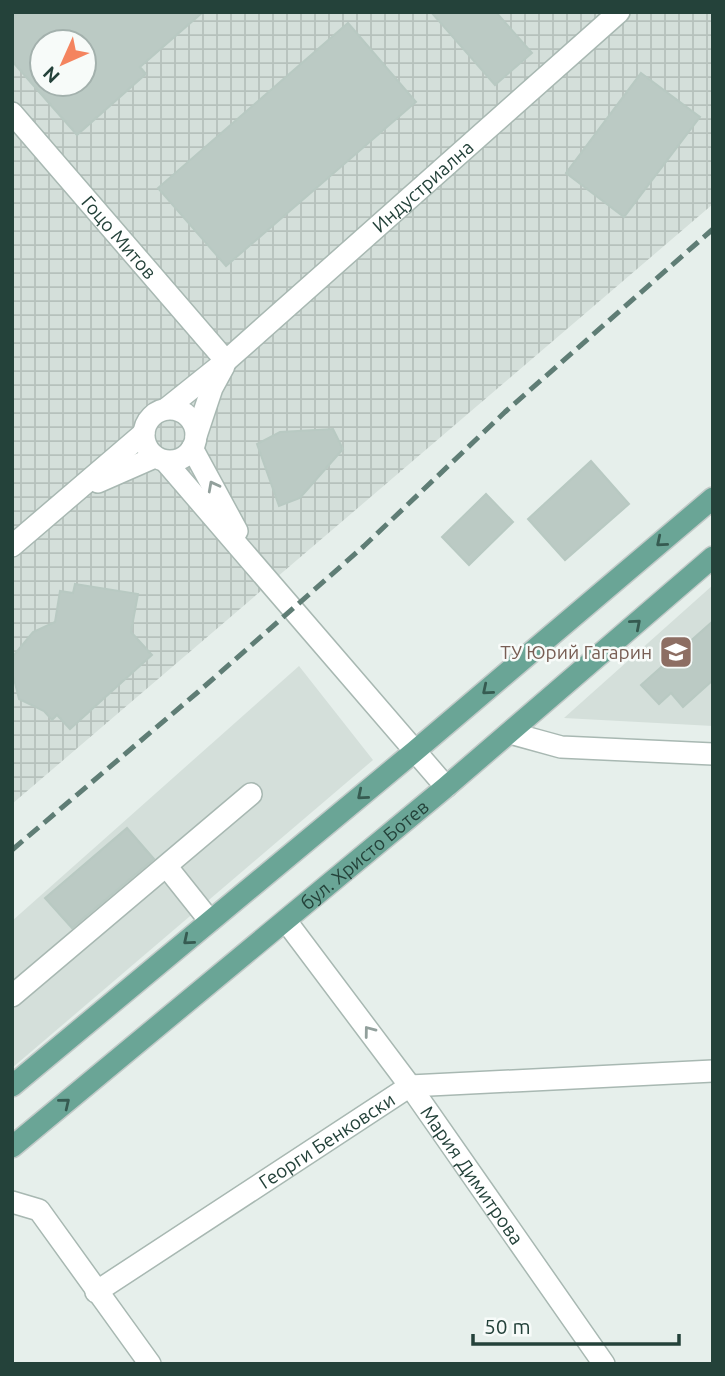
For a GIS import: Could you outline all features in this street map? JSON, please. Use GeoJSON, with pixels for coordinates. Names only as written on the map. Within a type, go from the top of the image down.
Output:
{"type":"FeatureCollection","features":[{"type":"Feature","properties":{"kind":"main road"},"geometry":{"type":"LineString","coordinates":[[12,1086],[415,751],[713,498]]}},
{"type":"Feature","properties":{"kind":"main road","name":"бул. Христо Ботев"},"geometry":{"type":"LineString","coordinates":[[12,1147],[286,922],[713,557]]}},
{"type":"Feature","properties":{"kind":"street","name":"Индустриална"},"geometry":{"type":"LineString","coordinates":[[166,409],[226,361],[619,12]]}},
{"type":"Feature","properties":{"kind":"street","name":"Гоцо Митов"},"geometry":{"type":"LineString","coordinates":[[12,113],[226,361]]}},
{"type":"Feature","properties":{"kind":"street","name":"Индустриална"},"geometry":{"type":"LineString","coordinates":[[194,442],[212,388],[226,361]]}},
{"type":"Feature","properties":{"kind":"street"},"geometry":{"type":"LineString","coordinates":[[12,546],[144,433],[151,417],[166,409],[187,416],[195,429],[194,442],[256,567]]}},
{"type":"Feature","properties":{"kind":"street"},"geometry":{"type":"LineString","coordinates":[[144,433],[146,446],[256,567],[446,787]]}},
{"type":"Feature","properties":{"kind":"street"},"geometry":{"type":"LineString","coordinates":[[60,504],[107,476],[160,459],[181,459],[194,442]]}},
{"type":"Feature","properties":{"kind":"street"},"geometry":{"type":"LineString","coordinates":[[510,733],[561,747],[713,754]]}},
{"type":"Feature","properties":{"kind":"street"},"geometry":{"type":"LineString","coordinates":[[12,996],[251,794]]}},
{"type":"Feature","properties":{"kind":"street"},"geometry":{"type":"LineString","coordinates":[[167,867],[210,921]]}},
{"type":"Feature","properties":{"kind":"street","name":"Мария Димитрова"},"geometry":{"type":"LineString","coordinates":[[286,922],[410,1086],[604,1364]]}},
{"type":"Feature","properties":{"kind":"street","name":"Георги Бенковски"},"geometry":{"type":"LineString","coordinates":[[96,1292],[410,1086],[713,1071]]}},
{"type":"Feature","properties":{"kind":"street"},"geometry":{"type":"LineString","coordinates":[[14,1201],[39,1210],[149,1364]]}},
{"type":"Feature","properties":{"kind":"shaded area"},"geometry":{"type":"Polygon","coordinates":[[[12,12],[713,12],[713,204],[12,804],[12,12]]]}},
{"type":"Feature","properties":{"kind":"shaded area","name":"ТУ Юрий Гагарин"},"geometry":{"type":"Polygon","coordinates":[[[713,585],[713,726],[564,718],[713,585]]]}},
{"type":"Feature","properties":{"kind":"shaded area"},"geometry":{"type":"Polygon","coordinates":[[[299,666],[373,760],[12,1068],[12,921],[299,666]]]}},
{"type":"Feature","properties":{"kind":"building"},"geometry":{"type":"Polygon","coordinates":[[[12,12],[203,12],[140,67],[146,74],[77,135],[44,98],[98,98],[98,28],[28,28],[28,79],[12,61],[12,12]]]}},
{"type":"Feature","properties":{"kind":"building"},"geometry":{"type":"Polygon","coordinates":[[[431,12],[496,12],[532,53],[495,85],[431,12]]]}},
{"type":"Feature","properties":{"kind":"building"},"geometry":{"type":"Polygon","coordinates":[[[348,23],[416,102],[226,266],[158,188],[348,23]]]}},
{"type":"Feature","properties":{"kind":"building"},"geometry":{"type":"Polygon","coordinates":[[[641,73],[700,117],[624,217],[566,173],[641,73]]]}},
{"type":"Feature","properties":{"kind":"building"},"geometry":{"type":"Polygon","coordinates":[[[333,429],[343,449],[300,498],[279,506],[257,444],[280,432],[333,429]]]}},
{"type":"Feature","properties":{"kind":"building"},"geometry":{"type":"Polygon","coordinates":[[[591,461],[629,504],[565,560],[528,519],[591,461]]]}},
{"type":"Feature","properties":{"kind":"building"},"geometry":{"type":"Polygon","coordinates":[[[486,494],[513,522],[469,565],[442,537],[486,494]]]}},
{"type":"Feature","properties":{"kind":"building"},"geometry":{"type":"Polygon","coordinates":[[[75,584],[138,594],[131,632],[152,655],[70,729],[57,715],[52,720],[44,711],[19,699],[13,675],[14,655],[33,632],[55,622],[60,591],[73,593],[75,584]]]}},
{"type":"Feature","properties":{"kind":"building"},"geometry":{"type":"Polygon","coordinates":[[[713,621],[713,680],[683,707],[671,693],[659,704],[641,685],[713,621]]]}},
{"type":"Feature","properties":{"kind":"building"},"geometry":{"type":"Polygon","coordinates":[[[127,828],[154,859],[72,928],[45,898],[127,828]]]}},
{"type":"Feature","properties":{"kind":"railway"},"geometry":{"type":"LineString","coordinates":[[12,850],[364,546],[505,412],[713,229]]}},
{"type":"Feature","properties":{"kind":"place","name":"ТУ Юрий Гагарин"},"geometry":{"type":"Point","coordinates":[676,652]}}]}
